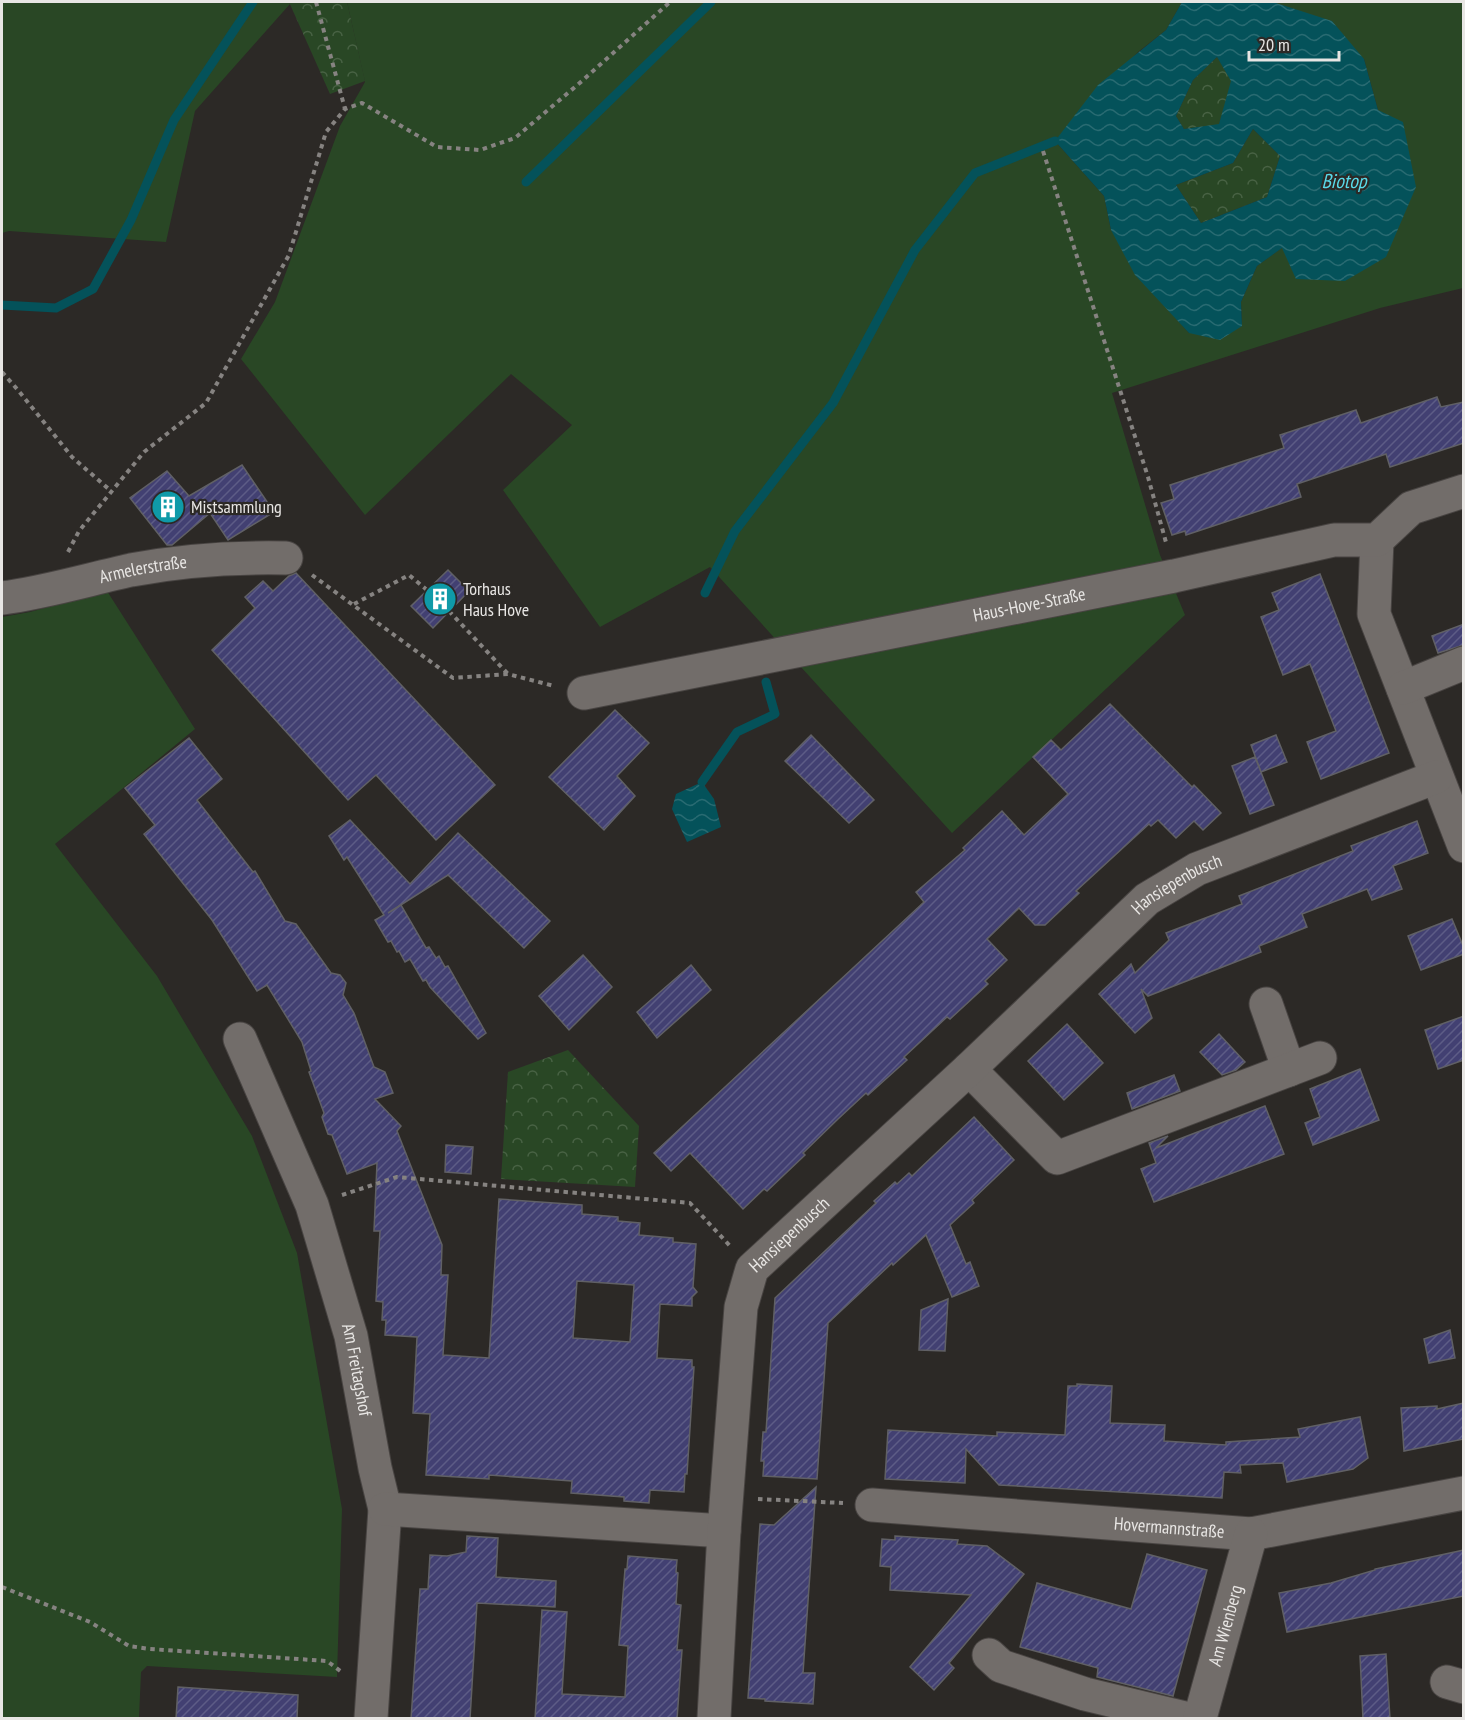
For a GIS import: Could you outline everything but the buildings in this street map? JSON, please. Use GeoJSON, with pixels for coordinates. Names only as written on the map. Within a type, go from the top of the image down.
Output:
{"type":"FeatureCollection","features":[{"type":"Feature","properties":{"kind":"street"},"geometry":{"type":"LineString","coordinates":[[1464,491],[1411,508],[1377,540],[1374,614],[1436,777],[1457,808],[1464,846]]}},
{"type":"Feature","properties":{"kind":"street","name":"Haus-Hove-Straße"},"geometry":{"type":"LineString","coordinates":[[584,693],[1166,578],[1334,540],[1377,540]]}},
{"type":"Feature","properties":{"kind":"street","name":"Armelerstraße"},"geometry":{"type":"LineString","coordinates":[[2,598],[191,560],[231,557],[286,558]]}},
{"type":"Feature","properties":{"kind":"street"},"geometry":{"type":"LineString","coordinates":[[1403,688],[1464,663]]}},
{"type":"Feature","properties":{"kind":"street","name":"Hansiepenbusch"},"geometry":{"type":"LineString","coordinates":[[714,1719],[724,1531],[741,1307],[752,1269],[969,1069],[1148,899],[1197,869],[1436,777]]}},
{"type":"Feature","properties":{"kind":"street"},"geometry":{"type":"LineString","coordinates":[[1266,1004],[1289,1070]]}},
{"type":"Feature","properties":{"kind":"street","name":"Am Freitagshof"},"geometry":{"type":"LineString","coordinates":[[240,1039],[312,1205],[351,1336],[375,1468],[385,1509],[371,1719]]}},
{"type":"Feature","properties":{"kind":"street"},"geometry":{"type":"LineString","coordinates":[[969,1069],[1057,1158],[1320,1058]]}},
{"type":"Feature","properties":{"kind":"street","name":"Hovermannstraße"},"geometry":{"type":"LineString","coordinates":[[872,1505],[1251,1534],[1464,1493]]}},
{"type":"Feature","properties":{"kind":"street"},"geometry":{"type":"LineString","coordinates":[[385,1509],[724,1531]]}},
{"type":"Feature","properties":{"kind":"street","name":"Am Wienberg"},"geometry":{"type":"LineString","coordinates":[[1200,1719],[1251,1534]]}},
{"type":"Feature","properties":{"kind":"street"},"geometry":{"type":"LineString","coordinates":[[989,1655],[1001,1666],[1085,1694],[1185,1719]]}},
{"type":"Feature","properties":{"kind":"path"},"geometry":{"type":"LineString","coordinates":[[316,2],[345,109]]}},
{"type":"Feature","properties":{"kind":"path"},"geometry":{"type":"LineString","coordinates":[[50,588],[79,531],[111,491],[144,452],[206,403],[289,255],[326,132],[345,109],[362,103],[437,147],[480,150],[515,138],[670,2]]}},
{"type":"Feature","properties":{"kind":"path"},"geometry":{"type":"LineString","coordinates":[[1043,151],[1148,477],[1166,578]]}},
{"type":"Feature","properties":{"kind":"path"},"geometry":{"type":"LineString","coordinates":[[2,372],[72,457],[111,491]]}},
{"type":"Feature","properties":{"kind":"path"},"geometry":{"type":"LineString","coordinates":[[286,558],[354,604],[453,678],[508,674],[584,693]]}},
{"type":"Feature","properties":{"kind":"path"},"geometry":{"type":"LineString","coordinates":[[354,604],[409,575],[427,590]]}},
{"type":"Feature","properties":{"kind":"path"},"geometry":{"type":"LineString","coordinates":[[449,611],[508,674]]}},
{"type":"Feature","properties":{"kind":"path"},"geometry":{"type":"LineString","coordinates":[[312,1205],[396,1177],[690,1203],[752,1269]]}},
{"type":"Feature","properties":{"kind":"path"},"geometry":{"type":"LineString","coordinates":[[727,1497],[872,1505]]}},
{"type":"Feature","properties":{"kind":"path"},"geometry":{"type":"LineString","coordinates":[[2,1587],[90,1622],[129,1646],[327,1661],[351,1680],[374,1685]]}},
{"type":"Feature","properties":{"kind":"green space"},"geometry":{"type":"Polygon","coordinates":[[[2,2],[289,2],[290,4],[195,111],[166,242],[9,231],[2,233],[2,2]]]}},
{"type":"Feature","properties":{"kind":"green space"},"geometry":{"type":"Polygon","coordinates":[[[289,2],[347,2],[365,81],[330,94],[289,2]]]}},
{"type":"Feature","properties":{"kind":"green space"},"geometry":{"type":"Polygon","coordinates":[[[347,2],[1182,2],[1166,30],[1138,52],[1055,141],[1104,196],[1111,230],[1166,307],[1189,333],[1242,325],[1241,302],[1257,266],[1283,247],[1378,110],[1364,59],[1273,2],[1463,2],[1463,288],[1380,308],[1112,393],[1160,555],[1185,615],[952,833],[710,567],[600,627],[503,490],[572,425],[511,374],[365,515],[241,359],[275,302],[340,126],[365,82],[347,2]]]}},
{"type":"Feature","properties":{"kind":"green space"},"geometry":{"type":"Polygon","coordinates":[[[1217,57],[1232,81],[1219,125],[1184,129],[1176,116],[1193,80],[1217,57]]]}},
{"type":"Feature","properties":{"kind":"green space"},"geometry":{"type":"Polygon","coordinates":[[[1253,129],[1280,156],[1267,197],[1201,223],[1176,185],[1233,163],[1253,129]]]}},
{"type":"Feature","properties":{"kind":"green space"},"geometry":{"type":"Polygon","coordinates":[[[107,591],[195,729],[55,844],[157,976],[252,1136],[297,1253],[342,1509],[337,1677],[147,1666],[141,1672],[139,1718],[2,1718],[2,617],[30,612],[107,591]]]}},
{"type":"Feature","properties":{"kind":"green space"},"geometry":{"type":"Polygon","coordinates":[[[568,1050],[639,1126],[635,1187],[501,1179],[508,1072],[568,1050]]]}},
{"type":"Feature","properties":{"kind":"water","name":"Biotop"},"geometry":{"type":"Polygon","coordinates":[[[1182,2],[1273,2],[1332,21],[1364,59],[1378,110],[1403,122],[1416,187],[1386,257],[1345,281],[1296,279],[1282,248],[1257,266],[1241,302],[1242,326],[1220,340],[1189,333],[1135,275],[1111,230],[1104,196],[1055,141],[1098,85],[1166,30],[1182,2]],[[1217,57],[1193,80],[1176,116],[1184,129],[1219,124],[1231,81],[1217,57]],[[1253,129],[1233,163],[1176,185],[1201,223],[1267,197],[1280,156],[1253,129]]]}},
{"type":"Feature","properties":{"kind":"water"},"geometry":{"type":"Polygon","coordinates":[[[702,782],[714,799],[721,827],[687,842],[672,809],[676,794],[702,782]]]}},
{"type":"Feature","properties":{"kind":"waterway"},"geometry":{"type":"LineString","coordinates":[[2,305],[56,308],[93,289],[131,220],[174,120],[253,2]]}},
{"type":"Feature","properties":{"kind":"waterway"},"geometry":{"type":"LineString","coordinates":[[526,182],[711,2]]}},
{"type":"Feature","properties":{"kind":"waterway"},"geometry":{"type":"LineString","coordinates":[[705,593],[735,531],[833,403],[915,250],[975,173],[1055,141]]}},
{"type":"Feature","properties":{"kind":"waterway"},"geometry":{"type":"LineString","coordinates":[[702,782],[737,732],[775,714],[766,682]]}},
{"type":"Feature","properties":{"kind":"place","name":"Mistsammlung"},"geometry":{"type":"Point","coordinates":[168,507]}},
{"type":"Feature","properties":{"kind":"place","name":"Torhaus Haus Hove"},"geometry":{"type":"Point","coordinates":[440,599]}}]}
